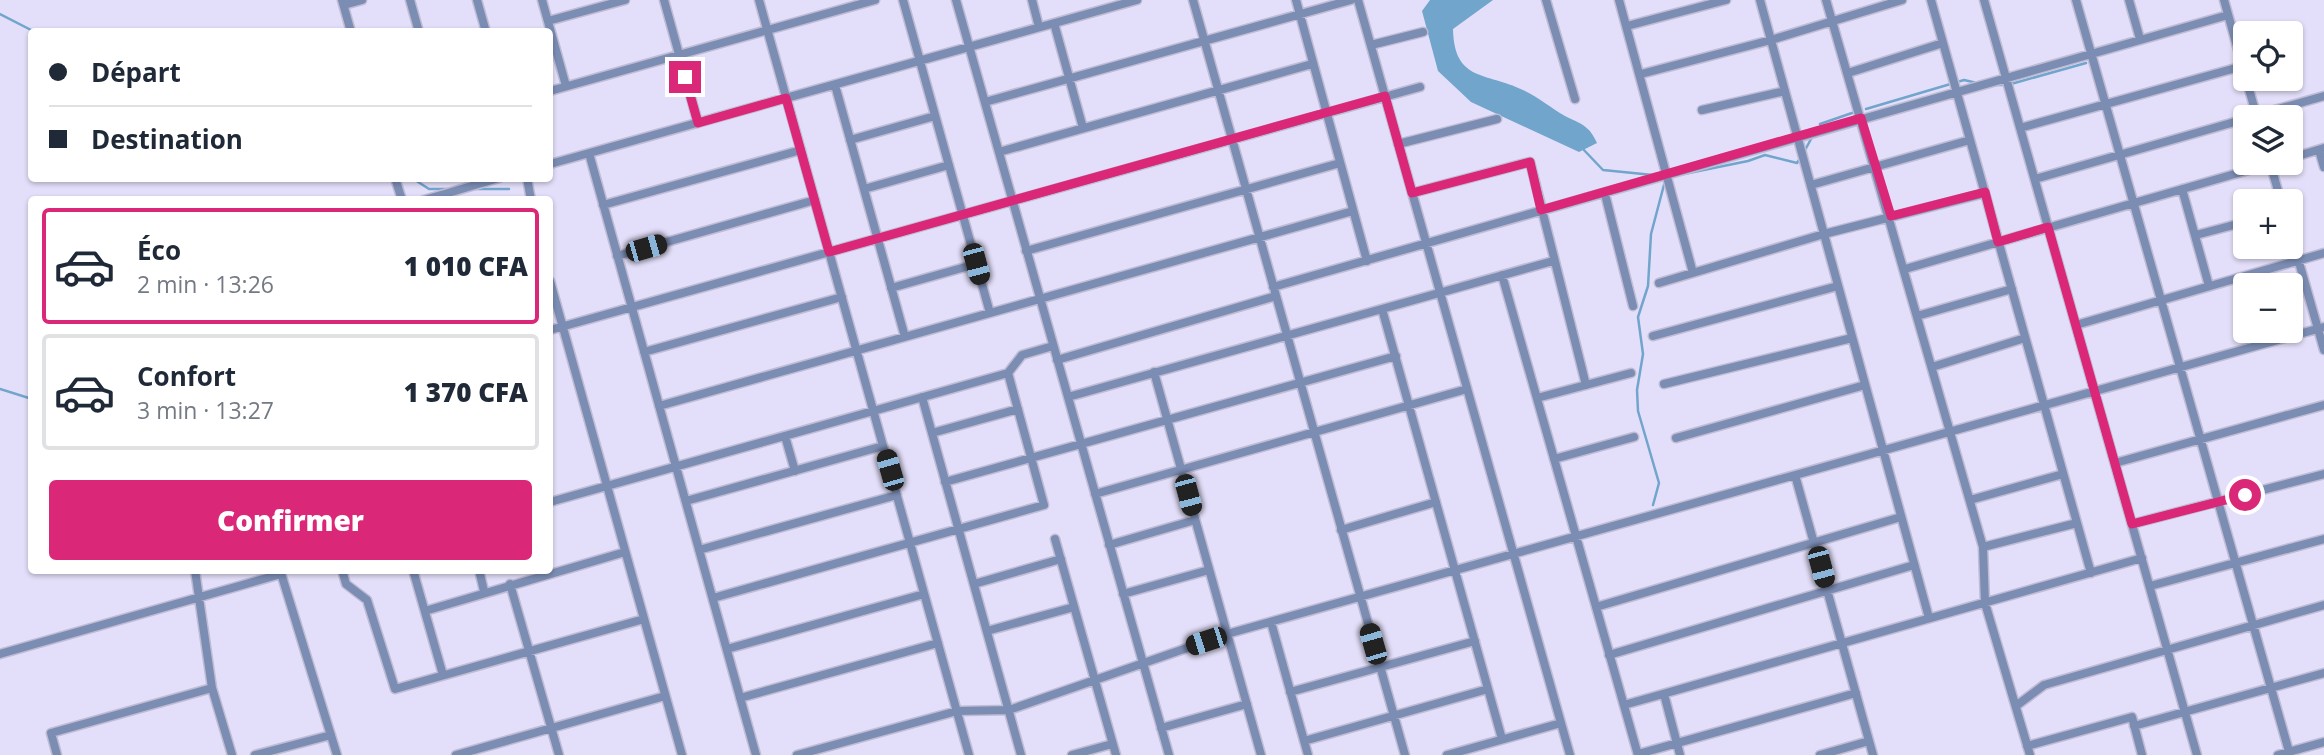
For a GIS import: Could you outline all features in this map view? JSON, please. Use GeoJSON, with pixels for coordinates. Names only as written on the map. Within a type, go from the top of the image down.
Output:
{"type":"FeatureCollection","features":[{"type":"Feature","properties":{"kind":"street"},"geometry":{"type":"LineString","coordinates":[[350,28],[343,3],[362,0]]}},
{"type":"Feature","properties":{"kind":"street"},"geometry":{"type":"LineString","coordinates":[[410,0],[418,28]]}},
{"type":"Feature","properties":{"kind":"street"},"geometry":{"type":"LineString","coordinates":[[477,0],[485,28]]}},
{"type":"Feature","properties":{"kind":"street"},"geometry":{"type":"LineString","coordinates":[[542,0],[550,28]]}},
{"type":"Feature","properties":{"kind":"street"},"geometry":{"type":"LineString","coordinates":[[548,21],[625,0]]}},
{"type":"Feature","properties":{"kind":"street"},"geometry":{"type":"LineString","coordinates":[[664,0],[698,123]]}},
{"type":"Feature","properties":{"kind":"street"},"geometry":{"type":"LineString","coordinates":[[759,0],[969,755]]}},
{"type":"Feature","properties":{"kind":"street"},"geometry":{"type":"LineString","coordinates":[[553,90],[875,0]]}},
{"type":"Feature","properties":{"kind":"street"},"geometry":{"type":"LineString","coordinates":[[903,0],[990,313]]}},
{"type":"Feature","properties":{"kind":"street"},"geometry":{"type":"LineString","coordinates":[[956,0],[1169,755]]}},
{"type":"Feature","properties":{"kind":"street"},"geometry":{"type":"LineString","coordinates":[[1032,0],[1039,27]]}},
{"type":"Feature","properties":{"kind":"street"},"geometry":{"type":"LineString","coordinates":[[1100,0],[1102,10]]}},
{"type":"Feature","properties":{"kind":"street"},"geometry":{"type":"LineString","coordinates":[[553,163],[1137,0]]}},
{"type":"Feature","properties":{"kind":"street"},"geometry":{"type":"LineString","coordinates":[[1193,0],[1405,755]]}},
{"type":"Feature","properties":{"kind":"street"},"geometry":{"type":"LineString","coordinates":[[1296,0],[1367,261]]}},
{"type":"Feature","properties":{"kind":"street"},"geometry":{"type":"LineString","coordinates":[[985,102],[1351,0]]}},
{"type":"Feature","properties":{"kind":"street"},"geometry":{"type":"LineString","coordinates":[[1358,0],[1570,755]]}},
{"type":"Feature","properties":{"kind":"street"},"geometry":{"type":"LineString","coordinates":[[1546,0],[1575,99]]}},
{"type":"Feature","properties":{"kind":"street"},"geometry":{"type":"LineString","coordinates":[[1619,0],[1693,273]]}},
{"type":"Feature","properties":{"kind":"street"},"geometry":{"type":"LineString","coordinates":[[1626,26],[1726,0]]}},
{"type":"Feature","properties":{"kind":"street"},"geometry":{"type":"LineString","coordinates":[[1760,0],[1929,618]]}},
{"type":"Feature","properties":{"kind":"street"},"geometry":{"type":"LineString","coordinates":[[1826,0],[1891,216],[1983,547],[1985,603],[2029,750],[2132,717],[2141,755]]}},
{"type":"Feature","properties":{"kind":"street"},"geometry":{"type":"LineString","coordinates":[[1641,74],[1771,40],[1902,0]]}},
{"type":"Feature","properties":{"kind":"street"},"geometry":{"type":"LineString","coordinates":[[1931,0],[2091,573]]}},
{"type":"Feature","properties":{"kind":"street"},"geometry":{"type":"LineString","coordinates":[[1984,0],[2197,755]]}},
{"type":"Feature","properties":{"kind":"street"},"geometry":{"type":"LineString","coordinates":[[2076,0],[2290,753]]}},
{"type":"Feature","properties":{"kind":"street"},"geometry":{"type":"LineString","coordinates":[[2129,0],[2140,40]]}},
{"type":"Feature","properties":{"kind":"street"},"geometry":{"type":"LineString","coordinates":[[2224,0],[2233,32]]}},
{"type":"Feature","properties":{"kind":"street"},"geometry":{"type":"LineString","coordinates":[[1273,287],[2228,15]]}},
{"type":"Feature","properties":{"kind":"street"},"geometry":{"type":"LineString","coordinates":[[1054,23],[1083,128]]}},
{"type":"Feature","properties":{"kind":"street"},"geometry":{"type":"LineString","coordinates":[[1371,45],[1423,32]]}},
{"type":"Feature","properties":{"kind":"street"},"geometry":{"type":"LineString","coordinates":[[553,39],[566,86]]}},
{"type":"Feature","properties":{"kind":"street"},"geometry":{"type":"LineString","coordinates":[[1848,74],[1943,43]]}},
{"type":"Feature","properties":{"kind":"street"},"geometry":{"type":"LineString","coordinates":[[999,152],[1312,64]]}},
{"type":"Feature","properties":{"kind":"street"},"geometry":{"type":"LineString","coordinates":[[2020,128],[2106,104],[2233,76]]}},
{"type":"Feature","properties":{"kind":"street"},"geometry":{"type":"LineString","coordinates":[[835,85],[905,337]]}},
{"type":"Feature","properties":{"kind":"street"},"geometry":{"type":"LineString","coordinates":[[553,329],[1420,87]]}},
{"type":"Feature","properties":{"kind":"street"},"geometry":{"type":"LineString","coordinates":[[1702,110],[1785,91]]}},
{"type":"Feature","properties":{"kind":"street"},"geometry":{"type":"LineString","coordinates":[[2293,105],[2324,96]]}},
{"type":"Feature","properties":{"kind":"street"},"geometry":{"type":"LineString","coordinates":[[850,140],[935,116]]}},
{"type":"Feature","properties":{"kind":"street"},"geometry":{"type":"LineString","coordinates":[[1398,144],[1497,119]]}},
{"type":"Feature","properties":{"kind":"street"},"geometry":{"type":"LineString","coordinates":[[2035,179],[2233,122]]}},
{"type":"Feature","properties":{"kind":"street"},"geometry":{"type":"LineString","coordinates":[[1811,185],[1970,140]]}},
{"type":"Feature","properties":{"kind":"street"},"geometry":{"type":"LineString","coordinates":[[2303,155],[2322,149],[2324,167]]}},
{"type":"Feature","properties":{"kind":"street"},"geometry":{"type":"LineString","coordinates":[[603,205],[801,150]]}},
{"type":"Feature","properties":{"kind":"street"},"geometry":{"type":"LineString","coordinates":[[589,153],[756,755]]}},
{"type":"Feature","properties":{"kind":"street"},"geometry":{"type":"LineString","coordinates":[[1412,193],[1530,162],[1586,385]]}},
{"type":"Feature","properties":{"kind":"street"},"geometry":{"type":"LineString","coordinates":[[1027,251],[1340,163]]}},
{"type":"Feature","properties":{"kind":"street"},"geometry":{"type":"LineString","coordinates":[[864,189],[949,165]]}},
{"type":"Feature","properties":{"kind":"street"},"geometry":{"type":"LineString","coordinates":[[1905,269],[2233,174]]}},
{"type":"Feature","properties":{"kind":"street"},"geometry":{"type":"LineString","coordinates":[[438,196],[485,182]]}},
{"type":"Feature","properties":{"kind":"street"},"geometry":{"type":"LineString","coordinates":[[2182,189],[2209,286]]}},
{"type":"Feature","properties":{"kind":"street"},"geometry":{"type":"LineString","coordinates":[[1659,284],[1824,234],[1985,192]]}},
{"type":"Feature","properties":{"kind":"street"},"geometry":{"type":"LineString","coordinates":[[1605,194],[1633,306]]}},
{"type":"Feature","properties":{"kind":"street"},"geometry":{"type":"LineString","coordinates":[[617,256],[815,201]]}},
{"type":"Feature","properties":{"kind":"street"},"geometry":{"type":"LineString","coordinates":[[659,406],[1353,211]]}},
{"type":"Feature","properties":{"kind":"street"},"geometry":{"type":"LineString","coordinates":[[2196,236],[2233,225]]}},
{"type":"Feature","properties":{"kind":"street"},"geometry":{"type":"LineString","coordinates":[[2076,325],[2324,253]]}},
{"type":"Feature","properties":{"kind":"street"},"geometry":{"type":"LineString","coordinates":[[1068,397],[1553,261]]}},
{"type":"Feature","properties":{"kind":"street"},"geometry":{"type":"LineString","coordinates":[[2298,261],[2321,327],[2324,350]]}},
{"type":"Feature","properties":{"kind":"street"},"geometry":{"type":"LineString","coordinates":[[891,288],[976,264]]}},
{"type":"Feature","properties":{"kind":"street"},"geometry":{"type":"LineString","coordinates":[[1502,275],[1638,754],[1856,693]]}},
{"type":"Feature","properties":{"kind":"street"},"geometry":{"type":"LineString","coordinates":[[1653,337],[1838,286]]}},
{"type":"Feature","properties":{"kind":"street"},"geometry":{"type":"LineString","coordinates":[[1917,316],[2012,289]]}},
{"type":"Feature","properties":{"kind":"street"},"geometry":{"type":"LineString","coordinates":[[553,292],[682,755]]}},
{"type":"Feature","properties":{"kind":"street"},"geometry":{"type":"LineString","coordinates":[[1058,360],[1276,296]]}},
{"type":"Feature","properties":{"kind":"street"},"geometry":{"type":"LineString","coordinates":[[644,352],[842,297]]}},
{"type":"Feature","properties":{"kind":"street"},"geometry":{"type":"LineString","coordinates":[[1382,309],[1502,739]]}},
{"type":"Feature","properties":{"kind":"street"},"geometry":{"type":"LineString","coordinates":[[797,755],[957,711],[1009,710],[1227,634],[2321,327]]}},
{"type":"Feature","properties":{"kind":"street"},"geometry":{"type":"LineString","coordinates":[[1664,384],[1852,338]]}},
{"type":"Feature","properties":{"kind":"street"},"geometry":{"type":"LineString","coordinates":[[1932,367],[2025,338]]}},
{"type":"Feature","properties":{"kind":"street"},"geometry":{"type":"LineString","coordinates":[[553,501],[1008,373],[1022,355],[1053,346]]}},
{"type":"Feature","properties":{"kind":"street"},"geometry":{"type":"LineString","coordinates":[[945,482],[1395,356]]}},
{"type":"Feature","properties":{"kind":"street"},"geometry":{"type":"LineString","coordinates":[[1154,372],[1259,755]]}},
{"type":"Feature","properties":{"kind":"street"},"geometry":{"type":"LineString","coordinates":[[713,598],[1044,505],[1008,373]]}},
{"type":"Feature","properties":{"kind":"street"},"geometry":{"type":"LineString","coordinates":[[1537,398],[1631,373]]}},
{"type":"Feature","properties":{"kind":"street"},"geometry":{"type":"LineString","coordinates":[[1676,438],[1865,385]]}},
{"type":"Feature","properties":{"kind":"street"},"geometry":{"type":"LineString","coordinates":[[1095,494],[1467,390]]}},
{"type":"Feature","properties":{"kind":"street"},"geometry":{"type":"LineString","coordinates":[[922,397],[1021,755]]}},
{"type":"Feature","properties":{"kind":"street"},"geometry":{"type":"LineString","coordinates":[[2115,463],[2324,405]]}},
{"type":"Feature","properties":{"kind":"street"},"geometry":{"type":"LineString","coordinates":[[932,433],[1018,409]]}},
{"type":"Feature","properties":{"kind":"street"},"geometry":{"type":"LineString","coordinates":[[785,436],[795,471]]}},
{"type":"Feature","properties":{"kind":"street"},"geometry":{"type":"LineString","coordinates":[[1554,459],[1634,437]]}},
{"type":"Feature","properties":{"kind":"street"},"geometry":{"type":"LineString","coordinates":[[686,501],[883,446]]}},
{"type":"Feature","properties":{"kind":"street"},"geometry":{"type":"LineString","coordinates":[[1970,500],[2063,474]]}},
{"type":"Feature","properties":{"kind":"street"},"geometry":{"type":"LineString","coordinates":[[2132,524],[2324,474]]}},
{"type":"Feature","properties":{"kind":"street"},"geometry":{"type":"LineString","coordinates":[[1795,475],[1873,755]]}},
{"type":"Feature","properties":{"kind":"street"},"geometry":{"type":"LineString","coordinates":[[699,550],[897,495]]}},
{"type":"Feature","properties":{"kind":"street"},"geometry":{"type":"LineString","coordinates":[[1341,530],[1436,502]]}},
{"type":"Feature","properties":{"kind":"street"},"geometry":{"type":"LineString","coordinates":[[1596,607],[1901,517]]}},
{"type":"Feature","properties":{"kind":"street"},"geometry":{"type":"LineString","coordinates":[[1109,545],[1195,520]]}},
{"type":"Feature","properties":{"kind":"street"},"geometry":{"type":"LineString","coordinates":[[1983,547],[2077,523]]}},
{"type":"Feature","properties":{"kind":"street"},"geometry":{"type":"LineString","coordinates":[[1055,539],[1116,755]]}},
{"type":"Feature","properties":{"kind":"street"},"geometry":{"type":"LineString","coordinates":[[2150,586],[2324,539]]}},
{"type":"Feature","properties":{"kind":"street"},"geometry":{"type":"LineString","coordinates":[[553,572],[625,552]]}},
{"type":"Feature","properties":{"kind":"street"},"geometry":{"type":"LineString","coordinates":[[1624,705],[2142,558]]}},
{"type":"Feature","properties":{"kind":"street"},"geometry":{"type":"LineString","coordinates":[[974,584],[1061,559]]}},
{"type":"Feature","properties":{"kind":"street"},"geometry":{"type":"LineString","coordinates":[[1609,655],[1914,565]]}},
{"type":"Feature","properties":{"kind":"street"},"geometry":{"type":"LineString","coordinates":[[1123,594],[1209,570]]}},
{"type":"Feature","properties":{"kind":"street"},"geometry":{"type":"LineString","coordinates":[[195,574],[212,688],[232,755]]}},
{"type":"Feature","properties":{"kind":"street"},"geometry":{"type":"LineString","coordinates":[[0,654],[275,574]]}},
{"type":"Feature","properties":{"kind":"street"},"geometry":{"type":"LineString","coordinates":[[282,574],[337,755]]}},
{"type":"Feature","properties":{"kind":"street"},"geometry":{"type":"LineString","coordinates":[[343,574],[346,584],[367,600],[395,689],[644,619]]}},
{"type":"Feature","properties":{"kind":"street"},"geometry":{"type":"LineString","coordinates":[[414,574],[443,675]]}},
{"type":"Feature","properties":{"kind":"street"},"geometry":{"type":"LineString","coordinates":[[479,574],[484,592]]}},
{"type":"Feature","properties":{"kind":"street"},"geometry":{"type":"LineString","coordinates":[[425,611],[546,574]]}},
{"type":"Feature","properties":{"kind":"street"},"geometry":{"type":"LineString","coordinates":[[510,584],[559,755]]}},
{"type":"Feature","properties":{"kind":"street"},"geometry":{"type":"LineString","coordinates":[[727,649],[924,594]]}},
{"type":"Feature","properties":{"kind":"street"},"geometry":{"type":"LineString","coordinates":[[2016,706],[2044,685],[2324,605]]}},
{"type":"Feature","properties":{"kind":"street"},"geometry":{"type":"LineString","coordinates":[[987,631],[1074,607]]}},
{"type":"Feature","properties":{"kind":"street"},"geometry":{"type":"LineString","coordinates":[[1270,622],[1308,755]]}},
{"type":"Feature","properties":{"kind":"street"},"geometry":{"type":"LineString","coordinates":[[1290,692],[1475,641]]}},
{"type":"Feature","properties":{"kind":"street"},"geometry":{"type":"LineString","coordinates":[[740,698],[938,643]]}},
{"type":"Feature","properties":{"kind":"street"},"geometry":{"type":"LineString","coordinates":[[2134,726],[2324,673]]}},
{"type":"Feature","properties":{"kind":"street"},"geometry":{"type":"LineString","coordinates":[[57,755],[51,733],[212,688]]}},
{"type":"Feature","properties":{"kind":"street"},"geometry":{"type":"LineString","coordinates":[[1304,741],[1488,690]]}},
{"type":"Feature","properties":{"kind":"street"},"geometry":{"type":"LineString","coordinates":[[1664,694],[1680,755]]}},
{"type":"Feature","properties":{"kind":"street"},"geometry":{"type":"LineString","coordinates":[[456,755],[665,696]]}},
{"type":"Feature","properties":{"kind":"street"},"geometry":{"type":"LineString","coordinates":[[1161,728],[1247,704]]}},
{"type":"Feature","properties":{"kind":"street"},"geometry":{"type":"LineString","coordinates":[[1447,755],[1561,723]]}},
{"type":"Feature","properties":{"kind":"street"},"geometry":{"type":"LineString","coordinates":[[256,755],[331,735]]}},
{"type":"Feature","properties":{"kind":"street"},"geometry":{"type":"LineString","coordinates":[[1820,755],[1869,741]]}},
{"type":"Feature","properties":{"kind":"street"},"geometry":{"type":"LineString","coordinates":[[2278,755],[2324,742]]}},
{"type":"Feature","properties":{"kind":"street"},"geometry":{"type":"LineString","coordinates":[[1072,755],[1112,744]]}},
{"type":"Feature","properties":{"kind":"water"},"geometry":{"type":"Polygon","coordinates":[[[1430,0],[1493,0],[1453,29],[1459,58],[1474,73],[1523,90],[1580,123],[1591,132],[1597,143],[1579,152],[1471,102],[1438,71],[1422,11],[1430,0]]]}},
{"type":"Feature","properties":{"kind":"waterway"},"geometry":{"type":"LineString","coordinates":[[0,14],[28,28]]}},
{"type":"Feature","properties":{"kind":"waterway"},"geometry":{"type":"LineString","coordinates":[[2011,84],[2086,63]]}},
{"type":"Feature","properties":{"kind":"waterway"},"geometry":{"type":"LineString","coordinates":[[1866,109],[1964,80],[1977,83]]}},
{"type":"Feature","properties":{"kind":"waterway"},"geometry":{"type":"LineString","coordinates":[[1991,85],[2005,85]]}},
{"type":"Feature","properties":{"kind":"waterway"},"geometry":{"type":"LineString","coordinates":[[1820,124],[1852,113]]}},
{"type":"Feature","properties":{"kind":"waterway"},"geometry":{"type":"LineString","coordinates":[[1804,152],[1811,139]]}},
{"type":"Feature","properties":{"kind":"waterway"},"geometry":{"type":"LineString","coordinates":[[1582,148],[1603,170],[1653,175]]}},
{"type":"Feature","properties":{"kind":"waterway"},"geometry":{"type":"LineString","coordinates":[[1684,174],[1765,155],[1797,163],[1801,157]]}},
{"type":"Feature","properties":{"kind":"waterway"},"geometry":{"type":"LineString","coordinates":[[1653,505],[1659,483],[1638,411],[1637,390],[1643,354],[1638,317],[1648,286],[1651,234],[1665,181]]}},
{"type":"Feature","properties":{"kind":"waterway"},"geometry":{"type":"LineString","coordinates":[[418,182],[429,189],[450,189]]}},
{"type":"Feature","properties":{"kind":"waterway"},"geometry":{"type":"LineString","coordinates":[[474,189],[509,189]]}},
{"type":"Feature","properties":{"kind":"waterway"},"geometry":{"type":"LineString","coordinates":[[0,389],[28,398]]}},
{"type":"Feature","properties":{"kind":"route"},"geometry":{"type":"LineString","coordinates":[[685,77],[698,123],[786,98],[829,252],[1385,96],[1412,193],[1530,162],[1541,210],[1605,194],[1861,118],[1891,216],[1985,192],[1998,242],[2048,227],[2132,524],[2245,495]]}}]}
